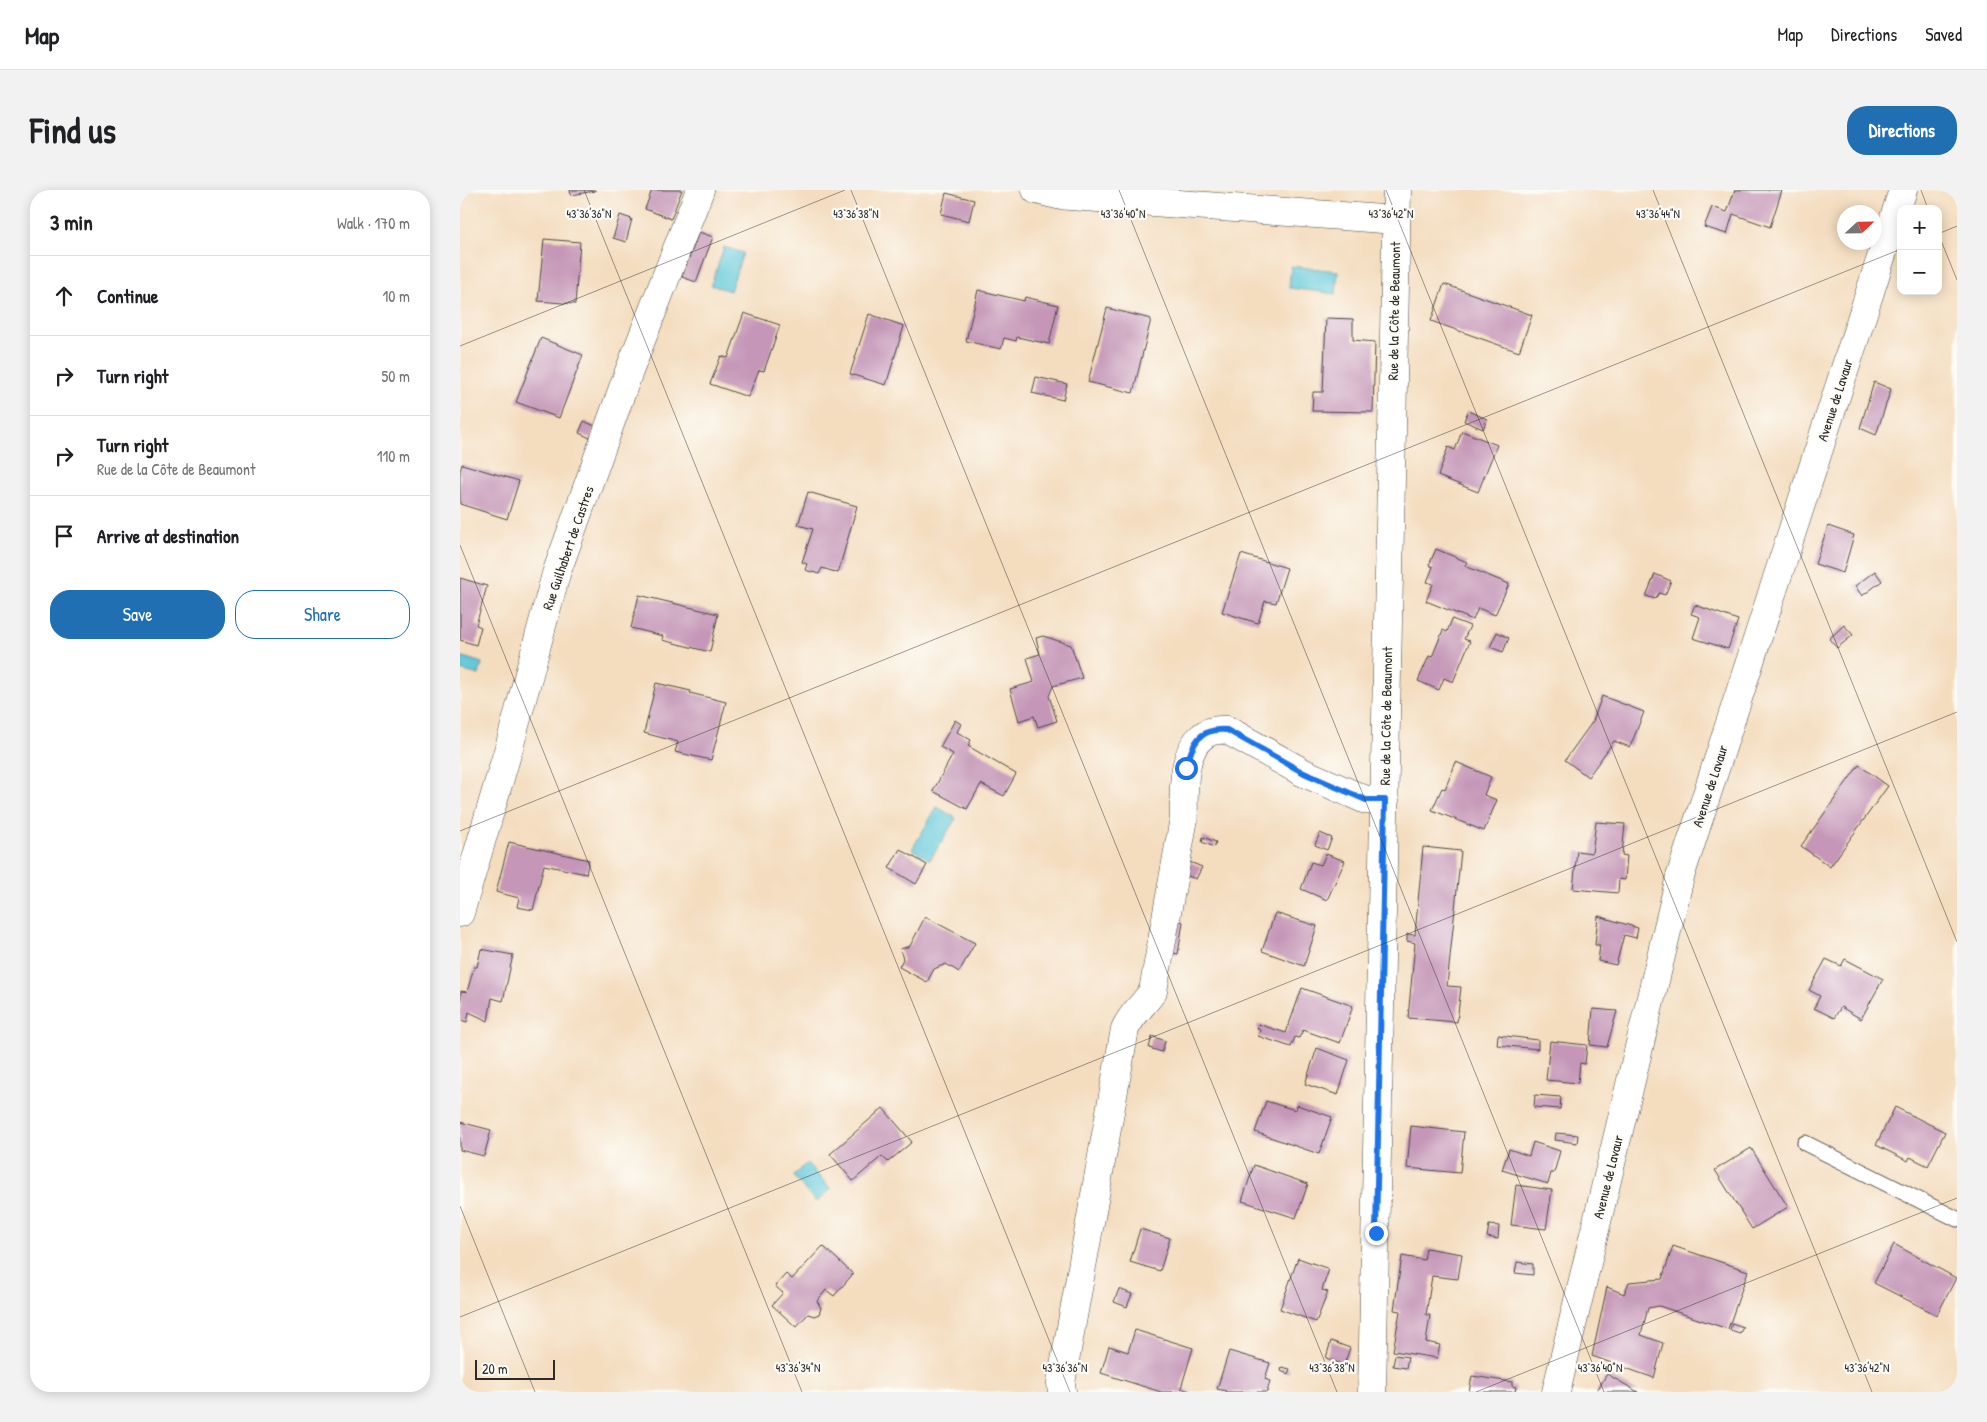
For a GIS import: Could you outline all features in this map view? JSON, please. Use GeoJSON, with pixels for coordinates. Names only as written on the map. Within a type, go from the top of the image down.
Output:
{"type":"FeatureCollection","features":[{"type":"Feature","properties":{"kind":"street","name":"Rue Guilhabert de Castres"},"geometry":{"type":"LineString","coordinates":[[460,913],[510,744],[556,574],[628,374],[700,190]]}},
{"type":"Feature","properties":{"kind":"street"},"geometry":{"type":"LineString","coordinates":[[1036,190],[1058,195],[1396,220]]}},
{"type":"Feature","properties":{"kind":"street","name":"Rue de la Côte de Beaumont"},"geometry":{"type":"LineString","coordinates":[[1372,1392],[1397,190]]}},
{"type":"Feature","properties":{"kind":"street","name":"Avenue de Lavaur"},"geometry":{"type":"LineString","coordinates":[[1556,1392],[1680,878],[1903,190]]}},
{"type":"Feature","properties":{"kind":"street"},"geometry":{"type":"LineString","coordinates":[[1062,1392],[1061,1383],[1125,1029],[1132,1014],[1145,1003],[1153,991],[1184,818],[1186,768],[1190,754],[1198,739],[1208,731],[1217,729],[1227,730],[1304,773],[1366,800],[1385,800]]}},
{"type":"Feature","properties":{"kind":"lane"},"geometry":{"type":"LineString","coordinates":[[1805,1143],[1957,1220]]}},
{"type":"Feature","properties":{"kind":"water"},"geometry":{"type":"Polygon","coordinates":[[[724,247],[743,253],[730,291],[711,285],[724,247]]]}},
{"type":"Feature","properties":{"kind":"water"},"geometry":{"type":"Polygon","coordinates":[[[1291,266],[1338,271],[1336,294],[1289,288],[1291,266]]]}},
{"type":"Feature","properties":{"kind":"water"},"geometry":{"type":"Polygon","coordinates":[[[460,656],[482,663],[479,675],[460,670],[460,656]]]}},
{"type":"Feature","properties":{"kind":"water"},"geometry":{"type":"Polygon","coordinates":[[[937,807],[956,818],[930,860],[912,849],[937,807]]]}},
{"type":"Feature","properties":{"kind":"water"},"geometry":{"type":"Polygon","coordinates":[[[807,1163],[831,1189],[816,1202],[793,1176],[807,1163]]]}},
{"type":"Feature","properties":{"kind":"building"},"geometry":{"type":"Polygon","coordinates":[[[570,190],[595,190],[595,191],[571,195],[570,190]]]}},
{"type":"Feature","properties":{"kind":"building"},"geometry":{"type":"Polygon","coordinates":[[[652,190],[682,190],[671,219],[645,209],[652,190]]]}},
{"type":"Feature","properties":{"kind":"building"},"geometry":{"type":"Polygon","coordinates":[[[1735,190],[1782,190],[1770,227],[1733,214],[1727,234],[1704,227],[1712,207],[1727,212],[1735,190]]]}},
{"type":"Feature","properties":{"kind":"building"},"geometry":{"type":"Polygon","coordinates":[[[946,193],[974,200],[969,221],[941,214],[946,193]]]}},
{"type":"Feature","properties":{"kind":"building"},"geometry":{"type":"Polygon","coordinates":[[[620,215],[632,219],[626,242],[613,238],[620,215]]]}},
{"type":"Feature","properties":{"kind":"building"},"geometry":{"type":"Polygon","coordinates":[[[699,232],[713,237],[696,282],[682,277],[699,232]]]}},
{"type":"Feature","properties":{"kind":"building"},"geometry":{"type":"Polygon","coordinates":[[[544,239],[580,242],[575,304],[538,301],[544,239]]]}},
{"type":"Feature","properties":{"kind":"building"},"geometry":{"type":"Polygon","coordinates":[[[1444,284],[1532,315],[1519,352],[1431,321],[1444,284]]]}},
{"type":"Feature","properties":{"kind":"building"},"geometry":{"type":"Polygon","coordinates":[[[978,290],[1024,301],[1025,297],[1058,305],[1049,344],[1017,337],[1016,341],[1004,338],[1001,349],[966,341],[978,290]]]}},
{"type":"Feature","properties":{"kind":"building"},"geometry":{"type":"Polygon","coordinates":[[[1107,308],[1151,319],[1133,393],[1088,382],[1107,308]]]}},
{"type":"Feature","properties":{"kind":"building"},"geometry":{"type":"Polygon","coordinates":[[[744,313],[780,325],[764,371],[759,370],[748,397],[710,384],[721,356],[728,358],[744,313]]]}},
{"type":"Feature","properties":{"kind":"building"},"geometry":{"type":"Polygon","coordinates":[[[869,314],[904,326],[886,385],[850,374],[869,314]]]}},
{"type":"Feature","properties":{"kind":"building"},"geometry":{"type":"Polygon","coordinates":[[[1326,318],[1353,319],[1353,340],[1375,342],[1373,412],[1312,411],[1313,392],[1323,392],[1326,318]]]}},
{"type":"Feature","properties":{"kind":"building"},"geometry":{"type":"Polygon","coordinates":[[[541,338],[583,355],[559,418],[516,402],[541,338]]]}},
{"type":"Feature","properties":{"kind":"building"},"geometry":{"type":"Polygon","coordinates":[[[1036,377],[1067,384],[1063,400],[1032,393],[1036,377]]]}},
{"type":"Feature","properties":{"kind":"building"},"geometry":{"type":"Polygon","coordinates":[[[1874,382],[1891,389],[1876,435],[1860,428],[1874,382]]]}},
{"type":"Feature","properties":{"kind":"building"},"geometry":{"type":"Polygon","coordinates":[[[1468,411],[1487,419],[1483,429],[1464,421],[1468,411]]]}},
{"type":"Feature","properties":{"kind":"building"},"geometry":{"type":"Polygon","coordinates":[[[584,421],[595,426],[590,438],[579,433],[584,421]]]}},
{"type":"Feature","properties":{"kind":"building"},"geometry":{"type":"Polygon","coordinates":[[[1462,431],[1497,445],[1478,492],[1438,476],[1448,447],[1455,450],[1462,431]]]}},
{"type":"Feature","properties":{"kind":"building"},"geometry":{"type":"Polygon","coordinates":[[[462,464],[519,481],[507,519],[460,504],[460,471],[462,464]]]}},
{"type":"Feature","properties":{"kind":"building"},"geometry":{"type":"Polygon","coordinates":[[[808,492],[857,506],[838,573],[822,568],[819,574],[805,570],[807,564],[802,562],[813,529],[798,525],[808,492]]]}},
{"type":"Feature","properties":{"kind":"building"},"geometry":{"type":"Polygon","coordinates":[[[1828,526],[1854,535],[1843,573],[1815,564],[1828,526]]]}},
{"type":"Feature","properties":{"kind":"building"},"geometry":{"type":"Polygon","coordinates":[[[1436,549],[1467,562],[1465,566],[1509,584],[1495,615],[1478,608],[1473,620],[1426,601],[1433,584],[1427,582],[1433,567],[1429,565],[1436,549]]]}},
{"type":"Feature","properties":{"kind":"building"},"geometry":{"type":"Polygon","coordinates":[[[1241,554],[1287,568],[1276,603],[1265,601],[1258,623],[1222,612],[1241,554]]]}},
{"type":"Feature","properties":{"kind":"building"},"geometry":{"type":"Polygon","coordinates":[[[1875,571],[1882,581],[1862,596],[1855,586],[1875,571]]]}},
{"type":"Feature","properties":{"kind":"building"},"geometry":{"type":"Polygon","coordinates":[[[1655,574],[1671,581],[1665,595],[1659,593],[1655,599],[1646,596],[1655,574]]]}},
{"type":"Feature","properties":{"kind":"building"},"geometry":{"type":"Polygon","coordinates":[[[460,578],[487,586],[476,625],[481,627],[476,645],[460,640],[460,578]]]}},
{"type":"Feature","properties":{"kind":"building"},"geometry":{"type":"Polygon","coordinates":[[[639,595],[718,614],[710,652],[662,640],[663,636],[631,628],[639,595]]]}},
{"type":"Feature","properties":{"kind":"building"},"geometry":{"type":"Polygon","coordinates":[[[1695,605],[1738,620],[1728,649],[1693,638],[1700,617],[1691,614],[1695,605]]]}},
{"type":"Feature","properties":{"kind":"building"},"geometry":{"type":"Polygon","coordinates":[[[1452,619],[1470,626],[1464,639],[1470,641],[1453,682],[1444,678],[1439,690],[1418,681],[1429,656],[1432,657],[1443,630],[1447,632],[1452,619]]]}},
{"type":"Feature","properties":{"kind":"building"},"geometry":{"type":"Polygon","coordinates":[[[1844,625],[1853,635],[1837,648],[1829,639],[1844,625]]]}},
{"type":"Feature","properties":{"kind":"building"},"geometry":{"type":"Polygon","coordinates":[[[1497,632],[1509,638],[1503,652],[1490,647],[1497,632]]]}},
{"type":"Feature","properties":{"kind":"building"},"geometry":{"type":"Polygon","coordinates":[[[1043,636],[1071,645],[1082,678],[1053,686],[1049,696],[1057,721],[1038,727],[1034,716],[1019,721],[1010,689],[1034,682],[1027,658],[1040,654],[1036,638],[1043,636]]]}},
{"type":"Feature","properties":{"kind":"building"},"geometry":{"type":"Polygon","coordinates":[[[656,683],[726,702],[711,760],[675,752],[678,742],[644,733],[656,683]]]}},
{"type":"Feature","properties":{"kind":"building"},"geometry":{"type":"Polygon","coordinates":[[[1602,696],[1644,712],[1630,747],[1614,741],[1588,777],[1565,760],[1593,721],[1602,696]]]}},
{"type":"Feature","properties":{"kind":"building"},"geometry":{"type":"Polygon","coordinates":[[[955,720],[961,724],[957,732],[971,740],[968,746],[1016,774],[1004,796],[981,784],[967,809],[933,791],[953,754],[940,747],[955,720]]]}},
{"type":"Feature","properties":{"kind":"building"},"geometry":{"type":"Polygon","coordinates":[[[1456,762],[1491,777],[1484,795],[1497,800],[1484,831],[1432,810],[1442,788],[1445,789],[1456,762]]]}},
{"type":"Feature","properties":{"kind":"building"},"geometry":{"type":"Polygon","coordinates":[[[1859,765],[1888,786],[1830,867],[1801,846],[1859,765]]]}},
{"type":"Feature","properties":{"kind":"building"},"geometry":{"type":"Polygon","coordinates":[[[1596,822],[1625,824],[1622,855],[1627,856],[1625,880],[1619,879],[1618,893],[1573,889],[1577,851],[1592,853],[1596,822]]]}},
{"type":"Feature","properties":{"kind":"building"},"geometry":{"type":"Polygon","coordinates":[[[1320,833],[1332,838],[1327,850],[1315,845],[1320,833]]]}},
{"type":"Feature","properties":{"kind":"building"},"geometry":{"type":"Polygon","coordinates":[[[1203,837],[1216,842],[1214,847],[1202,842],[1203,837]]]}},
{"type":"Feature","properties":{"kind":"building"},"geometry":{"type":"Polygon","coordinates":[[[509,842],[589,860],[586,874],[544,865],[533,910],[517,907],[519,898],[496,892],[509,842]]]}},
{"type":"Feature","properties":{"kind":"building"},"geometry":{"type":"Polygon","coordinates":[[[1423,847],[1461,851],[1447,986],[1461,987],[1457,1022],[1408,1018],[1415,943],[1407,941],[1407,934],[1415,935],[1423,847]]]}},
{"type":"Feature","properties":{"kind":"building"},"geometry":{"type":"Polygon","coordinates":[[[900,849],[927,865],[916,884],[889,868],[900,849]]]}},
{"type":"Feature","properties":{"kind":"building"},"geometry":{"type":"Polygon","coordinates":[[[1326,854],[1345,861],[1327,900],[1301,889],[1311,862],[1321,865],[1326,854]]]}},
{"type":"Feature","properties":{"kind":"building"},"geometry":{"type":"Polygon","coordinates":[[[1190,862],[1202,867],[1196,879],[1185,875],[1190,862]]]}},
{"type":"Feature","properties":{"kind":"building"},"geometry":{"type":"Polygon","coordinates":[[[1275,913],[1317,926],[1304,966],[1262,951],[1275,913]]]}},
{"type":"Feature","properties":{"kind":"building"},"geometry":{"type":"Polygon","coordinates":[[[1598,916],[1638,928],[1636,938],[1624,935],[1616,965],[1598,961],[1600,945],[1595,945],[1598,916]]]}},
{"type":"Feature","properties":{"kind":"building"},"geometry":{"type":"Polygon","coordinates":[[[925,917],[975,943],[959,972],[946,964],[934,969],[927,982],[899,967],[903,959],[900,949],[910,946],[925,917]]]}},
{"type":"Feature","properties":{"kind":"building"},"geometry":{"type":"Polygon","coordinates":[[[1172,918],[1183,922],[1178,954],[1166,952],[1172,918]]]}},
{"type":"Feature","properties":{"kind":"building"},"geometry":{"type":"Polygon","coordinates":[[[481,949],[513,955],[503,1001],[492,998],[488,1021],[469,1012],[467,1022],[460,1020],[461,991],[467,992],[474,967],[477,967],[481,949]]]}},
{"type":"Feature","properties":{"kind":"building"},"geometry":{"type":"Polygon","coordinates":[[[1826,959],[1841,966],[1845,959],[1883,979],[1861,1019],[1841,1007],[1834,1018],[1814,1008],[1820,996],[1809,990],[1826,959]]]}},
{"type":"Feature","properties":{"kind":"building"},"geometry":{"type":"Polygon","coordinates":[[[1302,988],[1353,1006],[1340,1043],[1303,1030],[1299,1038],[1295,1037],[1291,1047],[1258,1036],[1260,1030],[1257,1028],[1258,1024],[1286,1033],[1302,988]]]}},
{"type":"Feature","properties":{"kind":"building"},"geometry":{"type":"Polygon","coordinates":[[[1593,1009],[1617,1011],[1607,1047],[1590,1045],[1593,1009]]]}},
{"type":"Feature","properties":{"kind":"building"},"geometry":{"type":"Polygon","coordinates":[[[1498,1035],[1538,1040],[1538,1049],[1497,1045],[1498,1035]]]}},
{"type":"Feature","properties":{"kind":"building"},"geometry":{"type":"Polygon","coordinates":[[[1152,1036],[1165,1041],[1162,1052],[1149,1048],[1152,1036]]]}},
{"type":"Feature","properties":{"kind":"building"},"geometry":{"type":"Polygon","coordinates":[[[1550,1041],[1587,1045],[1585,1064],[1580,1063],[1578,1083],[1546,1080],[1550,1041]]]}},
{"type":"Feature","properties":{"kind":"building"},"geometry":{"type":"Polygon","coordinates":[[[1317,1048],[1349,1060],[1338,1095],[1305,1084],[1317,1048]]]}},
{"type":"Feature","properties":{"kind":"building"},"geometry":{"type":"Polygon","coordinates":[[[1535,1095],[1561,1097],[1560,1109],[1534,1107],[1535,1095]]]}},
{"type":"Feature","properties":{"kind":"building"},"geometry":{"type":"Polygon","coordinates":[[[1266,1101],[1295,1110],[1297,1105],[1332,1117],[1319,1154],[1255,1132],[1266,1101]]]}},
{"type":"Feature","properties":{"kind":"building"},"geometry":{"type":"Polygon","coordinates":[[[1895,1107],[1945,1132],[1928,1166],[1910,1157],[1908,1161],[1876,1145],[1895,1107]]]}},
{"type":"Feature","properties":{"kind":"building"},"geometry":{"type":"Polygon","coordinates":[[[883,1108],[912,1142],[888,1162],[882,1156],[853,1181],[830,1154],[883,1108]]]}},
{"type":"Feature","properties":{"kind":"building"},"geometry":{"type":"Polygon","coordinates":[[[460,1122],[491,1130],[484,1156],[460,1150],[460,1122]]]}},
{"type":"Feature","properties":{"kind":"building"},"geometry":{"type":"Polygon","coordinates":[[[1411,1126],[1464,1132],[1460,1173],[1407,1168],[1411,1126]]]}},
{"type":"Feature","properties":{"kind":"building"},"geometry":{"type":"Polygon","coordinates":[[[1556,1133],[1578,1135],[1577,1143],[1555,1140],[1556,1133]]]}},
{"type":"Feature","properties":{"kind":"building"},"geometry":{"type":"Polygon","coordinates":[[[1533,1142],[1560,1151],[1554,1173],[1551,1173],[1548,1184],[1502,1170],[1509,1149],[1529,1156],[1533,1142]]]}},
{"type":"Feature","properties":{"kind":"building"},"geometry":{"type":"Polygon","coordinates":[[[1751,1148],[1788,1207],[1752,1229],[1715,1170],[1751,1148]]]}},
{"type":"Feature","properties":{"kind":"building"},"geometry":{"type":"Polygon","coordinates":[[[1254,1165],[1308,1184],[1296,1218],[1242,1201],[1254,1165]]]}},
{"type":"Feature","properties":{"kind":"building"},"geometry":{"type":"Polygon","coordinates":[[[1516,1185],[1552,1190],[1546,1229],[1511,1225],[1516,1185]]]}},
{"type":"Feature","properties":{"kind":"building"},"geometry":{"type":"Polygon","coordinates":[[[1489,1225],[1499,1226],[1498,1239],[1487,1237],[1489,1225]]]}},
{"type":"Feature","properties":{"kind":"building"},"geometry":{"type":"Polygon","coordinates":[[[1140,1229],[1170,1238],[1160,1271],[1130,1262],[1140,1229]]]}},
{"type":"Feature","properties":{"kind":"building"},"geometry":{"type":"Polygon","coordinates":[[[1894,1244],[1956,1278],[1937,1315],[1874,1283],[1894,1244]]]}},
{"type":"Feature","properties":{"kind":"building"},"geometry":{"type":"Polygon","coordinates":[[[823,1246],[853,1274],[834,1296],[826,1290],[817,1301],[821,1308],[819,1314],[814,1316],[808,1314],[796,1327],[772,1305],[783,1293],[775,1286],[786,1274],[792,1279],[823,1246]]]}},
{"type":"Feature","properties":{"kind":"building"},"geometry":{"type":"Polygon","coordinates":[[[1673,1246],[1748,1271],[1728,1329],[1659,1306],[1648,1308],[1641,1335],[1663,1343],[1654,1378],[1592,1356],[1607,1287],[1624,1294],[1629,1282],[1662,1279],[1673,1246]]]}},
{"type":"Feature","properties":{"kind":"building"},"geometry":{"type":"Polygon","coordinates":[[[1426,1248],[1462,1254],[1458,1279],[1432,1276],[1426,1315],[1430,1315],[1426,1342],[1440,1345],[1437,1358],[1393,1351],[1400,1311],[1394,1310],[1402,1256],[1424,1260],[1426,1248]]]}},
{"type":"Feature","properties":{"kind":"building"},"geometry":{"type":"Polygon","coordinates":[[[1298,1258],[1329,1269],[1322,1290],[1328,1292],[1316,1322],[1280,1309],[1298,1258]]]}},
{"type":"Feature","properties":{"kind":"building"},"geometry":{"type":"Polygon","coordinates":[[[1517,1262],[1533,1264],[1533,1275],[1515,1273],[1517,1262]]]}},
{"type":"Feature","properties":{"kind":"building"},"geometry":{"type":"Polygon","coordinates":[[[1119,1289],[1132,1294],[1127,1307],[1114,1302],[1119,1289]]]}},
{"type":"Feature","properties":{"kind":"building"},"geometry":{"type":"Polygon","coordinates":[[[1732,1323],[1743,1327],[1740,1333],[1730,1330],[1732,1323]]]}},
{"type":"Feature","properties":{"kind":"building"},"geometry":{"type":"Polygon","coordinates":[[[1135,1330],[1193,1348],[1181,1388],[1193,1392],[1161,1392],[1101,1373],[1109,1346],[1128,1352],[1135,1330]]]}},
{"type":"Feature","properties":{"kind":"building"},"geometry":{"type":"Polygon","coordinates":[[[1331,1341],[1350,1348],[1344,1365],[1326,1358],[1331,1341]]]}},
{"type":"Feature","properties":{"kind":"building"},"geometry":{"type":"Polygon","coordinates":[[[1229,1351],[1270,1363],[1265,1379],[1270,1381],[1267,1392],[1225,1392],[1217,1389],[1229,1351]]]}},
{"type":"Feature","properties":{"kind":"building"},"geometry":{"type":"Polygon","coordinates":[[[1395,1355],[1408,1357],[1406,1368],[1393,1366],[1395,1355]]]}},
{"type":"Feature","properties":{"kind":"building"},"geometry":{"type":"Polygon","coordinates":[[[1282,1367],[1290,1369],[1288,1374],[1281,1371],[1282,1367]]]}},
{"type":"Feature","properties":{"kind":"building"},"geometry":{"type":"Polygon","coordinates":[[[1607,1374],[1638,1392],[1596,1392],[1607,1374]]]}},
{"type":"Feature","properties":{"kind":"building"},"geometry":{"type":"Polygon","coordinates":[[[1472,1376],[1512,1382],[1512,1386],[1516,1387],[1515,1392],[1469,1392],[1472,1376]]]}},
{"type":"Feature","properties":{"kind":"route"},"geometry":{"type":"LineString","coordinates":[[1186,768],[1190,754],[1198,739],[1208,731],[1217,729],[1227,730],[1304,773],[1366,800],[1385,800],[1376,1233]]}}]}
